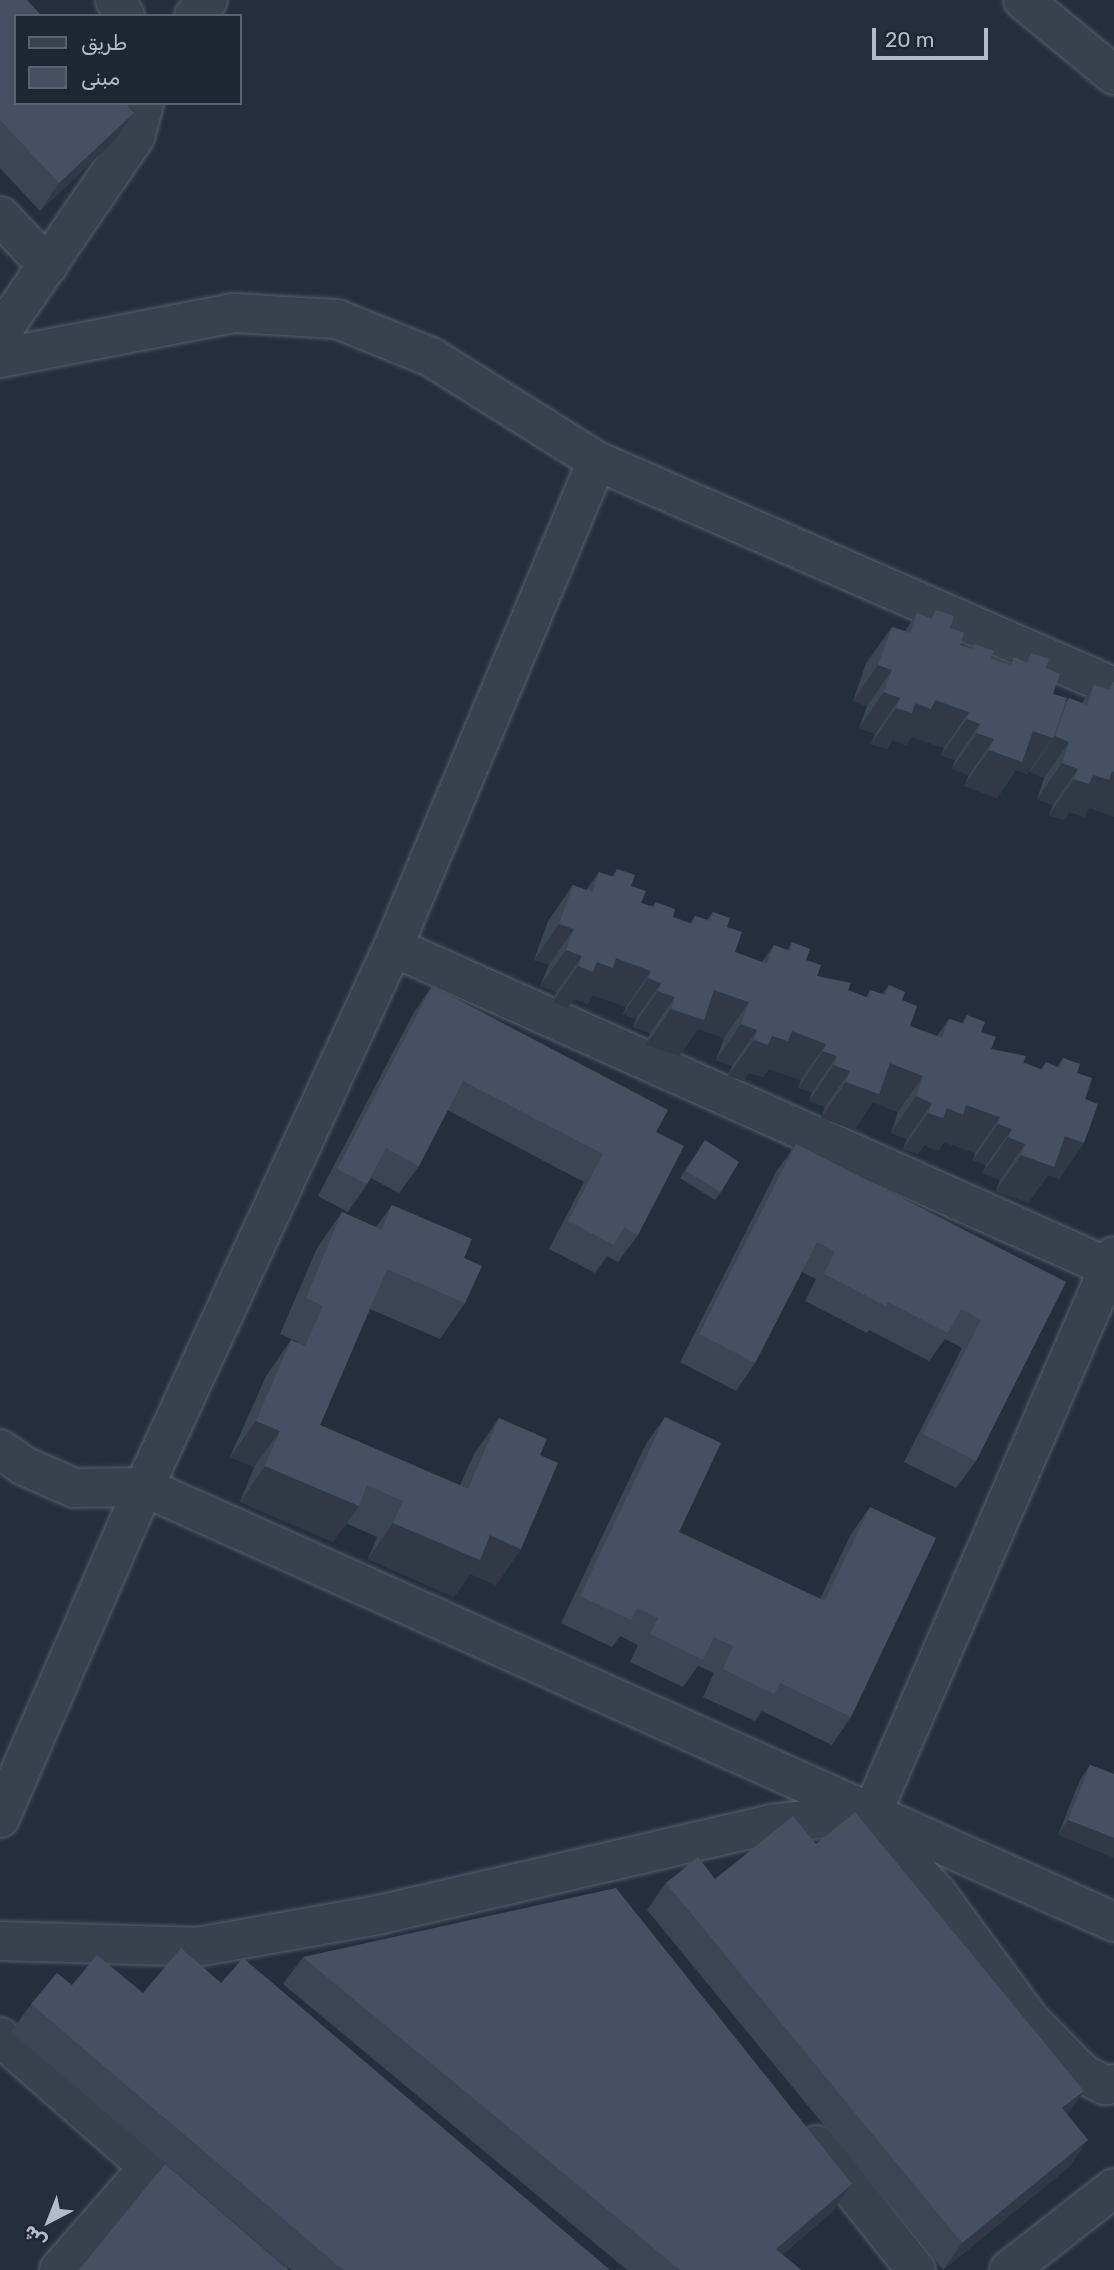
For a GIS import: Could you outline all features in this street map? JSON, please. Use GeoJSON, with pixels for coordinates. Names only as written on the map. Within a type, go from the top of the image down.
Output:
{"type":"FeatureCollection","features":[{"type":"Feature","properties":{"kind":"street"},"geometry":{"type":"LineString","coordinates":[[196,14],[208,0]]}},
{"type":"Feature","properties":{"kind":"street"},"geometry":{"type":"LineString","coordinates":[[1023,0],[1114,75]]}},
{"type":"Feature","properties":{"kind":"street"},"geometry":{"type":"LineString","coordinates":[[0,334],[135,137],[143,105]]}},
{"type":"Feature","properties":{"kind":"street"},"geometry":{"type":"LineString","coordinates":[[0,216],[48,266]]}},
{"type":"Feature","properties":{"kind":"street"},"geometry":{"type":"LineString","coordinates":[[0,358],[234,313],[337,319],[431,357],[597,461],[1114,687]]}},
{"type":"Feature","properties":{"kind":"street"},"geometry":{"type":"LineString","coordinates":[[0,1818],[144,1487],[393,947],[597,461]]}},
{"type":"Feature","properties":{"kind":"street"},"geometry":{"type":"LineString","coordinates":[[393,947],[1112,1265],[872,1813],[883,1836],[936,1892],[1030,2020],[1083,2074],[1105,2085],[1114,2084]]}},
{"type":"Feature","properties":{"kind":"street"},"geometry":{"type":"LineString","coordinates":[[0,1449],[24,1466],[74,1488],[144,1487],[1114,1922]]}},
{"type":"Feature","properties":{"kind":"street"},"geometry":{"type":"LineString","coordinates":[[0,1941],[197,1947],[608,1878],[771,1824],[872,1813]]}},
{"type":"Feature","properties":{"kind":"street"},"geometry":{"type":"LineString","coordinates":[[197,1947],[229,1973]]}},
{"type":"Feature","properties":{"kind":"street"},"geometry":{"type":"LineString","coordinates":[[0,2037],[266,2270]]}},
{"type":"Feature","properties":{"kind":"street"},"geometry":{"type":"LineString","coordinates":[[797,2119],[916,2270]]}},
{"type":"Feature","properties":{"kind":"street"},"geometry":{"type":"LineString","coordinates":[[59,2270],[149,2167]]}},
{"type":"Feature","properties":{"kind":"street"},"geometry":{"type":"LineString","coordinates":[[1009,2270],[1114,2188]]}},
{"type":"Feature","properties":{"kind":"building"},"geometry":{"type":"Polygon","coordinates":[[[0,0],[27,0],[40,14],[14,14],[14,105],[127,105],[134,113],[59,183],[0,120],[0,0]]]}},
{"type":"Feature","properties":{"kind":"building"},"geometry":{"type":"Polygon","coordinates":[[[936,610],[954,616],[950,628],[964,633],[960,645],[972,649],[974,644],[994,651],[991,658],[1011,665],[1014,657],[1028,663],[1031,653],[1049,659],[1046,668],[1060,674],[1053,694],[1067,698],[1053,738],[1033,731],[1022,762],[989,750],[994,739],[977,733],[980,724],[967,719],[969,712],[935,700],[931,709],[915,703],[912,713],[896,708],[900,698],[884,692],[892,670],[878,665],[892,627],[910,633],[917,613],[932,619],[936,610]]]}},
{"type":"Feature","properties":{"kind":"building"},"geometry":{"type":"Polygon","coordinates":[[[1113,682],[1114,772],[1112,771],[1109,780],[1093,775],[1089,784],[1074,779],[1078,769],[1062,763],[1069,742],[1055,736],[1069,698],[1087,705],[1094,685],[1110,690],[1113,682]]]}},
{"type":"Feature","properties":{"kind":"building"},"geometry":{"type":"Polygon","coordinates":[[[617,869],[635,875],[631,886],[646,891],[641,903],[654,907],[656,902],[675,909],[673,917],[692,924],[695,916],[710,921],[713,912],[730,918],[727,927],[742,932],[735,952],[767,964],[774,945],[790,951],[792,942],[810,949],[806,960],[821,965],[817,976],[851,983],[848,990],[868,998],[870,990],[885,995],[889,985],[905,992],[902,1000],[917,1006],[910,1026],[942,1038],[949,1019],[964,1024],[967,1015],[985,1022],[981,1032],[996,1037],[991,1049],[1026,1056],[1023,1063],[1042,1070],[1046,1062],[1059,1068],[1063,1058],[1080,1064],[1077,1073],[1092,1078],[1085,1099],[1098,1104],[1084,1143],[1065,1136],[1054,1167],[1021,1155],[1025,1144],[1008,1137],[1012,1129],[998,1124],[1000,1117],[966,1105],[963,1115],[947,1108],[943,1118],[928,1113],[932,1103],[916,1096],[923,1076],[890,1063],[879,1094],[846,1082],[850,1071],[834,1065],[837,1056],[823,1051],[826,1044],[792,1031],[788,1041],[772,1036],[768,1045],[754,1040],[757,1030],[741,1024],[749,1002],[714,990],[704,1020],[671,1009],[675,997],[658,991],[661,983],[648,978],[651,971],[616,958],[613,968],[597,962],[593,972],[578,966],[582,956],[566,950],[574,929],[559,924],[573,885],[592,892],[599,872],[614,877],[617,869]]]}},
{"type":"Feature","properties":{"kind":"building"},"geometry":{"type":"Polygon","coordinates":[[[432,986],[668,1110],[656,1132],[684,1146],[638,1235],[624,1227],[614,1245],[568,1221],[603,1154],[463,1081],[419,1166],[386,1148],[367,1184],[337,1169],[432,986]]]}},
{"type":"Feature","properties":{"kind":"building"},"geometry":{"type":"Polygon","coordinates":[[[705,1140],[739,1162],[721,1192],[686,1171],[705,1140]]]}},
{"type":"Feature","properties":{"kind":"building"},"geometry":{"type":"Polygon","coordinates":[[[796,1144],[1066,1282],[976,1461],[923,1434],[981,1320],[961,1309],[948,1333],[888,1302],[886,1306],[824,1274],[835,1251],[817,1242],[755,1363],[699,1334],[796,1144]]]}},
{"type":"Feature","properties":{"kind":"building"},"geometry":{"type":"Polygon","coordinates":[[[392,1205],[472,1239],[464,1258],[482,1266],[465,1303],[387,1269],[320,1425],[468,1489],[499,1418],[547,1439],[540,1455],[558,1463],[521,1549],[490,1535],[480,1560],[393,1523],[403,1501],[367,1485],[359,1506],[265,1466],[280,1431],[256,1421],[291,1340],[305,1346],[323,1306],[306,1298],[342,1212],[382,1230],[392,1205]]]}},
{"type":"Feature","properties":{"kind":"building"},"geometry":{"type":"Polygon","coordinates":[[[665,1417],[721,1443],[679,1532],[825,1601],[870,1507],[936,1538],[851,1717],[780,1683],[774,1694],[723,1669],[733,1646],[714,1637],[703,1660],[650,1634],[658,1618],[637,1608],[631,1620],[580,1596],[665,1417]]]}},
{"type":"Feature","properties":{"kind":"building"},"geometry":{"type":"Polygon","coordinates":[[[1090,1765],[1114,1774],[1114,1838],[1068,1820],[1090,1765]]]}},
{"type":"Feature","properties":{"kind":"building"},"geometry":{"type":"Polygon","coordinates":[[[855,1812],[1084,2091],[1062,2108],[1088,2140],[962,2243],[666,1883],[698,1857],[715,1879],[793,1816],[816,1844],[855,1812]]]}},
{"type":"Feature","properties":{"kind":"building"},"geometry":{"type":"Polygon","coordinates":[[[616,1888],[852,2184],[776,2249],[801,2270],[680,2270],[303,1957],[616,1888]]]}},
{"type":"Feature","properties":{"kind":"building"},"geometry":{"type":"Polygon","coordinates":[[[181,1948],[221,1983],[243,1958],[610,2270],[343,2270],[31,2004],[57,1973],[72,1985],[97,1955],[143,1993],[181,1948]]]}},
{"type":"Feature","properties":{"kind":"building"},"geometry":{"type":"Polygon","coordinates":[[[165,2164],[288,2270],[79,2270],[165,2164]]]}}]}
